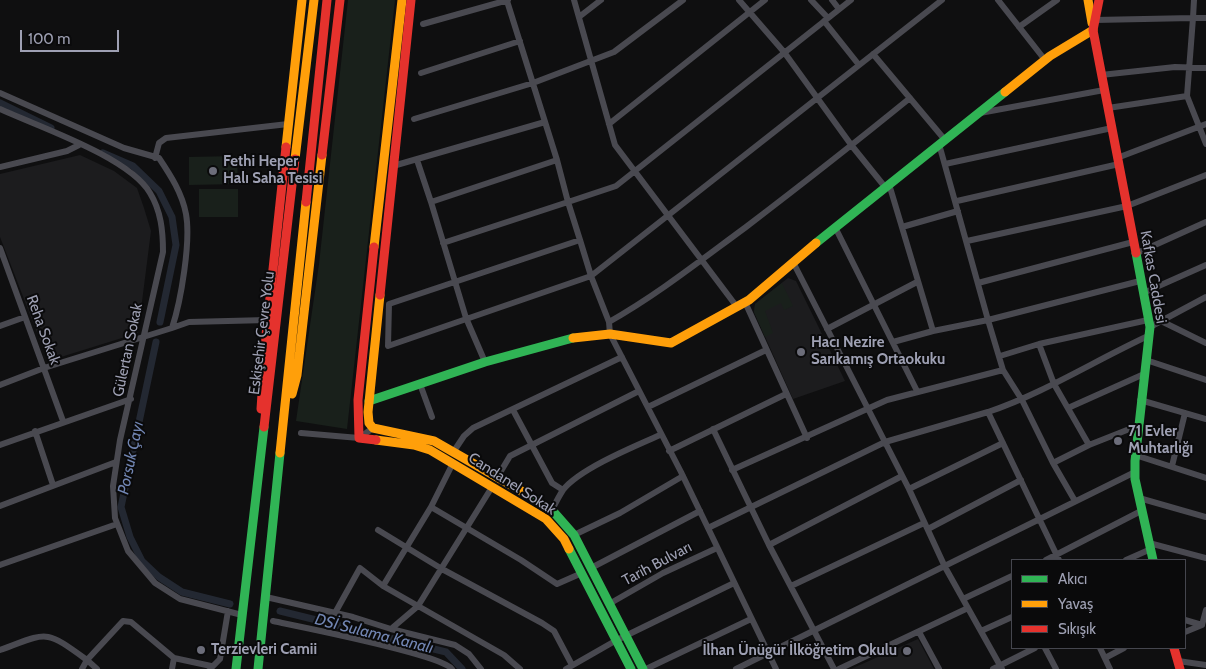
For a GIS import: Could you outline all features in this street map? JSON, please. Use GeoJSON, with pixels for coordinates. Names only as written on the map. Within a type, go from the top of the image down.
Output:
{"type":"FeatureCollection","features":[{"type":"Feature","properties":{"kind":"main road"},"geometry":{"type":"LineString","coordinates":[[262,452],[261,387],[302,0]]}},
{"type":"Feature","properties":{"kind":"main road","name":"Eskişehir Çevre Yolu"},"geometry":{"type":"LineString","coordinates":[[236,669],[314,0]]}},
{"type":"Feature","properties":{"kind":"main road","name":"Eskişehir Çevre Yolu"},"geometry":{"type":"LineString","coordinates":[[258,669],[327,0]]}},
{"type":"Feature","properties":{"kind":"main road"},"geometry":{"type":"LineString","coordinates":[[282,429],[297,375],[340,0]]}},
{"type":"Feature","properties":{"kind":"main road"},"geometry":{"type":"LineString","coordinates":[[360,438],[358,400],[365,322],[402,0]]}},
{"type":"Feature","properties":{"kind":"main road"},"geometry":{"type":"LineString","coordinates":[[411,0],[368,401],[369,423],[373,428],[420,437],[454,451],[552,510],[574,535],[645,669]]}},
{"type":"Feature","properties":{"kind":"main road"},"geometry":{"type":"LineString","coordinates":[[368,401],[485,362],[581,336],[610,334],[671,343],[741,305],[794,264],[835,227],[1045,60],[1093,30],[1088,0]]}},
{"type":"Feature","properties":{"kind":"main road","name":"Kafkas Caddesi"},"geometry":{"type":"LineString","coordinates":[[1099,0],[1093,30],[1100,75],[1149,323],[1137,426],[1135,472],[1153,559]]}},
{"type":"Feature","properties":{"kind":"main road","name":"Candanel Sokak"},"geometry":{"type":"LineString","coordinates":[[360,438],[414,445],[430,450],[546,519],[564,539],[631,669]]}},
{"type":"Feature","properties":{"kind":"main road"},"geometry":{"type":"LineString","coordinates":[[1174,649],[1179,665]]}},
{"type":"Feature","properties":{"kind":"street"},"geometry":{"type":"LineString","coordinates":[[423,24],[508,0],[546,122],[568,202],[591,276],[608,322],[610,334],[648,407],[660,435],[683,476],[776,669]]}},
{"type":"Feature","properties":{"kind":"street"},"geometry":{"type":"LineString","coordinates":[[574,0],[590,62],[616,146],[701,260],[741,305],[766,350],[807,438]]}},
{"type":"Feature","properties":{"kind":"street"},"geometry":{"type":"LineString","coordinates":[[579,17],[601,0]]}},
{"type":"Feature","properties":{"kind":"street"},"geometry":{"type":"LineString","coordinates":[[414,119],[533,83],[614,52],[683,0]]}},
{"type":"Feature","properties":{"kind":"street"},"geometry":{"type":"LineString","coordinates":[[739,0],[784,52],[852,146],[887,186],[902,227],[932,331]]}},
{"type":"Feature","properties":{"kind":"street"},"geometry":{"type":"LineString","coordinates":[[609,124],[750,14],[765,0]]}},
{"type":"Feature","properties":{"kind":"street"},"geometry":{"type":"LineString","coordinates":[[811,0],[859,65]]}},
{"type":"Feature","properties":{"kind":"street"},"geometry":{"type":"LineString","coordinates":[[832,0],[839,9]]}},
{"type":"Feature","properties":{"kind":"street"},"geometry":{"type":"LineString","coordinates":[[443,243],[616,186],[851,0]]}},
{"type":"Feature","properties":{"kind":"street"},"geometry":{"type":"LineString","coordinates":[[580,240],[389,304],[388,346],[591,276],[942,0]]}},
{"type":"Feature","properties":{"kind":"street"},"geometry":{"type":"LineString","coordinates":[[998,0],[1045,60]]}},
{"type":"Feature","properties":{"kind":"street"},"geometry":{"type":"LineString","coordinates":[[1019,27],[1057,0]]}},
{"type":"Feature","properties":{"kind":"street"},"geometry":{"type":"LineString","coordinates":[[1194,0],[1187,96],[1202,125],[1206,144]]}},
{"type":"Feature","properties":{"kind":"street"},"geometry":{"type":"LineString","coordinates":[[1095,20],[1206,18]]}},
{"type":"Feature","properties":{"kind":"street"},"geometry":{"type":"LineString","coordinates":[[421,73],[520,41]]}},
{"type":"Feature","properties":{"kind":"street"},"geometry":{"type":"LineString","coordinates":[[873,54],[910,98],[942,142],[958,211],[1004,370],[1022,400],[1053,463],[1075,500]]}},
{"type":"Feature","properties":{"kind":"street"},"geometry":{"type":"LineString","coordinates":[[1100,75],[1175,67],[1206,68]]}},
{"type":"Feature","properties":{"kind":"street"},"geometry":{"type":"LineString","coordinates":[[978,114],[1104,90]]}},
{"type":"Feature","properties":{"kind":"street"},"geometry":{"type":"LineString","coordinates":[[0,93],[124,148],[159,158],[178,188],[186,214],[186,246],[172,328]]}},
{"type":"Feature","properties":{"kind":"street"},"geometry":{"type":"LineString","coordinates":[[1108,108],[1187,96]]}},
{"type":"Feature","properties":{"kind":"street"},"geometry":{"type":"LineString","coordinates":[[608,322],[640,304],[701,260],[852,146],[910,98]]}},
{"type":"Feature","properties":{"kind":"street","name":"Gülertan Sokak"},"geometry":{"type":"LineString","coordinates":[[0,109],[80,145],[135,174],[150,192],[158,210],[163,231],[163,252],[116,462],[113,504],[117,524],[128,551],[155,583],[180,599],[242,615]]}},
{"type":"Feature","properties":{"kind":"street"},"geometry":{"type":"LineString","coordinates":[[393,166],[546,122]]}},
{"type":"Feature","properties":{"kind":"street"},"geometry":{"type":"LineString","coordinates":[[154,158],[159,143],[166,138],[288,124]]}},
{"type":"Feature","properties":{"kind":"street"},"geometry":{"type":"LineString","coordinates":[[956,201],[1118,161],[1202,125]]}},
{"type":"Feature","properties":{"kind":"street"},"geometry":{"type":"LineString","coordinates":[[946,164],[1112,128]]}},
{"type":"Feature","properties":{"kind":"street"},"geometry":{"type":"LineString","coordinates":[[0,167],[67,151],[80,145]]}},
{"type":"Feature","properties":{"kind":"street"},"geometry":{"type":"LineString","coordinates":[[417,160],[466,318],[485,362]]}},
{"type":"Feature","properties":{"kind":"street"},"geometry":{"type":"LineString","coordinates":[[430,202],[557,160]]}},
{"type":"Feature","properties":{"kind":"street"},"geometry":{"type":"LineString","coordinates":[[967,241],[1127,206],[1206,174]]}},
{"type":"Feature","properties":{"kind":"street"},"geometry":{"type":"LineString","coordinates":[[902,227],[958,211]]}},
{"type":"Feature","properties":{"kind":"street"},"geometry":{"type":"LineString","coordinates":[[1136,254],[1206,222]]}},
{"type":"Feature","properties":{"kind":"street"},"geometry":{"type":"LineString","coordinates":[[835,227],[917,391]]}},
{"type":"Feature","properties":{"kind":"street"},"geometry":{"type":"LineString","coordinates":[[978,283],[1133,242]]}},
{"type":"Feature","properties":{"kind":"street","name":"Reha Sokak"},"geometry":{"type":"LineString","coordinates":[[0,248],[3,264],[25,316],[63,421]]}},
{"type":"Feature","properties":{"kind":"street"},"geometry":{"type":"LineString","coordinates":[[794,264],[909,489],[945,566],[981,631],[998,668],[1033,649]]}},
{"type":"Feature","properties":{"kind":"street"},"geometry":{"type":"LineString","coordinates":[[1142,293],[1206,265]]}},
{"type":"Feature","properties":{"kind":"street"},"geometry":{"type":"LineString","coordinates":[[893,342],[1140,281]]}},
{"type":"Feature","properties":{"kind":"street"},"geometry":{"type":"LineString","coordinates":[[827,329],[917,282]]}},
{"type":"Feature","properties":{"kind":"street"},"geometry":{"type":"LineString","coordinates":[[1000,356],[1039,344],[1161,321],[1204,301]]}},
{"type":"Feature","properties":{"kind":"street"},"geometry":{"type":"LineString","coordinates":[[0,326],[25,316]]}},
{"type":"Feature","properties":{"kind":"street"},"geometry":{"type":"LineString","coordinates":[[0,385],[44,368],[188,322],[267,320]]}},
{"type":"Feature","properties":{"kind":"street"},"geometry":{"type":"LineString","coordinates":[[1161,321],[1206,343]]}},
{"type":"Feature","properties":{"kind":"street"},"geometry":{"type":"LineString","coordinates":[[708,528],[885,442],[988,412],[1022,400],[1107,355],[1148,336]]}},
{"type":"Feature","properties":{"kind":"street"},"geometry":{"type":"LineString","coordinates":[[1039,344],[1054,384],[1088,445]]}},
{"type":"Feature","properties":{"kind":"street"},"geometry":{"type":"LineString","coordinates":[[648,407],[766,350]]}},
{"type":"Feature","properties":{"kind":"street"},"geometry":{"type":"LineString","coordinates":[[454,451],[464,436],[473,428],[513,410],[547,391],[622,357]]}},
{"type":"Feature","properties":{"kind":"street"},"geometry":{"type":"LineString","coordinates":[[1146,360],[1206,380]]}},
{"type":"Feature","properties":{"kind":"street"},"geometry":{"type":"LineString","coordinates":[[732,470],[807,438],[867,408],[917,391],[1004,370]]}},
{"type":"Feature","properties":{"kind":"street"},"geometry":{"type":"LineString","coordinates":[[1068,408],[1144,374]]}},
{"type":"Feature","properties":{"kind":"street"},"geometry":{"type":"LineString","coordinates":[[420,384],[432,417]]}},
{"type":"Feature","properties":{"kind":"street"},"geometry":{"type":"LineString","coordinates":[[498,476],[510,456],[639,391]]}},
{"type":"Feature","properties":{"kind":"street"},"geometry":{"type":"LineString","coordinates":[[670,451],[786,394]]}},
{"type":"Feature","properties":{"kind":"street"},"geometry":{"type":"LineString","coordinates":[[0,445],[63,421],[131,399]]}},
{"type":"Feature","properties":{"kind":"street"},"geometry":{"type":"LineString","coordinates":[[1140,400],[1206,419]]}},
{"type":"Feature","properties":{"kind":"street"},"geometry":{"type":"LineString","coordinates":[[513,410],[552,483],[563,490]]}},
{"type":"Feature","properties":{"kind":"street"},"geometry":{"type":"LineString","coordinates":[[988,412],[1058,558],[1142,511]]}},
{"type":"Feature","properties":{"kind":"street"},"geometry":{"type":"LineString","coordinates":[[1172,466],[1185,413]]}},
{"type":"Feature","properties":{"kind":"street"},"geometry":{"type":"LineString","coordinates":[[1053,463],[1088,445],[1137,426]]}},
{"type":"Feature","properties":{"kind":"street"},"geometry":{"type":"LineString","coordinates":[[360,438],[373,428]]}},
{"type":"Feature","properties":{"kind":"street"},"geometry":{"type":"LineString","coordinates":[[713,429],[769,544],[834,669]]}},
{"type":"Feature","properties":{"kind":"street"},"geometry":{"type":"LineString","coordinates":[[35,431],[54,485]]}},
{"type":"Feature","properties":{"kind":"street","name":"Candanel Sokak"},"geometry":{"type":"LineString","coordinates":[[301,434],[360,438]]}},
{"type":"Feature","properties":{"kind":"street"},"geometry":{"type":"LineString","coordinates":[[552,510],[563,490],[574,479],[628,449],[660,435]]}},
{"type":"Feature","properties":{"kind":"street"},"geometry":{"type":"LineString","coordinates":[[909,489],[1003,443]]}},
{"type":"Feature","properties":{"kind":"street"},"geometry":{"type":"LineString","coordinates":[[1135,455],[1205,476]]}},
{"type":"Feature","properties":{"kind":"street"},"geometry":{"type":"LineString","coordinates":[[0,506],[116,462]]}},
{"type":"Feature","properties":{"kind":"street"},"geometry":{"type":"LineString","coordinates":[[384,586],[431,507],[453,463]]}},
{"type":"Feature","properties":{"kind":"street"},"geometry":{"type":"LineString","coordinates":[[736,669],[1135,472]]}},
{"type":"Feature","properties":{"kind":"street"},"geometry":{"type":"LineString","coordinates":[[574,535],[620,513],[683,476]]}},
{"type":"Feature","properties":{"kind":"street"},"geometry":{"type":"LineString","coordinates":[[769,544],[902,476]]}},
{"type":"Feature","properties":{"kind":"street"},"geometry":{"type":"LineString","coordinates":[[791,586],[926,526],[1021,480]]}},
{"type":"Feature","properties":{"kind":"street"},"geometry":{"type":"LineString","coordinates":[[391,629],[418,606],[492,487]]}},
{"type":"Feature","properties":{"kind":"street"},"geometry":{"type":"LineString","coordinates":[[1139,498],[1206,517]]}},
{"type":"Feature","properties":{"kind":"street"},"geometry":{"type":"LineString","coordinates":[[431,507],[521,560],[557,584],[582,573]]}},
{"type":"Feature","properties":{"kind":"street"},"geometry":{"type":"LineString","coordinates":[[591,568],[700,511]]}},
{"type":"Feature","properties":{"kind":"street"},"geometry":{"type":"LineString","coordinates":[[0,565],[117,524]]}},
{"type":"Feature","properties":{"kind":"street"},"geometry":{"type":"LineString","coordinates":[[378,530],[554,631],[572,665]]}},
{"type":"Feature","properties":{"kind":"street"},"geometry":{"type":"LineString","coordinates":[[1128,559],[1150,546],[1206,558]]}},
{"type":"Feature","properties":{"kind":"street","name":"Tarih Bulvarı"},"geometry":{"type":"LineString","coordinates":[[609,604],[663,573],[717,548]]}},
{"type":"Feature","properties":{"kind":"street"},"geometry":{"type":"LineString","coordinates":[[335,612],[360,568],[384,586],[504,655],[520,669]]}},
{"type":"Feature","properties":{"kind":"street"},"geometry":{"type":"LineString","coordinates":[[963,599],[1011,576]]}},
{"type":"Feature","properties":{"kind":"street"},"geometry":{"type":"LineString","coordinates":[[566,669],[615,641],[734,583]]}},
{"type":"Feature","properties":{"kind":"street"},"geometry":{"type":"LineString","coordinates":[[266,597],[335,612],[391,629],[455,645],[469,654],[481,669]]}},
{"type":"Feature","properties":{"kind":"street"},"geometry":{"type":"LineString","coordinates":[[839,669],[968,608]]}},
{"type":"Feature","properties":{"kind":"street"},"geometry":{"type":"LineString","coordinates":[[1204,626],[1206,610]]}},
{"type":"Feature","properties":{"kind":"street"},"geometry":{"type":"LineString","coordinates":[[82,669],[86,660],[123,621],[130,622],[174,658],[211,668],[220,659],[228,611]]}},
{"type":"Feature","properties":{"kind":"street"},"geometry":{"type":"LineString","coordinates":[[981,631],[1011,617]]}},
{"type":"Feature","properties":{"kind":"street"},"geometry":{"type":"LineString","coordinates":[[645,669],[751,619]]}},
{"type":"Feature","properties":{"kind":"street"},"geometry":{"type":"LineString","coordinates":[[273,620],[420,654],[449,664],[452,669]]}},
{"type":"Feature","properties":{"kind":"street"},"geometry":{"type":"LineString","coordinates":[[1186,620],[1204,626]]}},
{"type":"Feature","properties":{"kind":"street"},"geometry":{"type":"LineString","coordinates":[[1186,632],[1204,626]]}},
{"type":"Feature","properties":{"kind":"street"},"geometry":{"type":"LineString","coordinates":[[920,632],[939,669]]}},
{"type":"Feature","properties":{"kind":"street"},"geometry":{"type":"LineString","coordinates":[[0,650],[42,635],[56,638],[97,669]]}},
{"type":"Feature","properties":{"kind":"street"},"geometry":{"type":"LineString","coordinates":[[1046,649],[1056,669]]}},
{"type":"Feature","properties":{"kind":"street"},"geometry":{"type":"LineString","coordinates":[[1100,649],[1110,669]]}},
{"type":"Feature","properties":{"kind":"street"},"geometry":{"type":"LineString","coordinates":[[1105,658],[1122,649]]}},
{"type":"Feature","properties":{"kind":"street"},"geometry":{"type":"LineString","coordinates":[[172,669],[174,658]]}},
{"type":"Feature","properties":{"kind":"street"},"geometry":{"type":"LineString","coordinates":[[1179,665],[1206,665]]}},
{"type":"Feature","properties":{"kind":"shaded area"},"geometry":{"type":"Polygon","coordinates":[[[348,0],[395,0],[347,429],[296,421],[319,264],[348,0]]]}},
{"type":"Feature","properties":{"kind":"shaded area"},"geometry":{"type":"Polygon","coordinates":[[[80,155],[114,171],[137,188],[144,208],[151,231],[138,333],[48,361],[0,237],[0,174],[80,155]]]}},
{"type":"Feature","properties":{"kind":"shaded area","name":"Fethi Heper Halı Saha Tesisi"},"geometry":{"type":"Polygon","coordinates":[[[237,156],[238,184],[189,185],[189,157],[237,156]]]}},
{"type":"Feature","properties":{"kind":"shaded area"},"geometry":{"type":"Polygon","coordinates":[[[199,189],[238,189],[238,217],[199,217],[199,189]]]}},
{"type":"Feature","properties":{"kind":"shaded area","name":"Hacı Nezire Sarıkamış Ortaokuku"},"geometry":{"type":"Polygon","coordinates":[[[788,278],[796,281],[845,381],[793,399],[754,312],[755,304],[788,278]]]}},
{"type":"Feature","properties":{"kind":"shaded area"},"geometry":{"type":"Polygon","coordinates":[[[782,283],[793,306],[784,310],[781,303],[765,311],[773,333],[765,337],[754,312],[755,304],[782,283]]]}},
{"type":"Feature","properties":{"kind":"shaded area","name":"İlhan Ünügür İlköğretim Okulu"},"geometry":{"type":"Polygon","coordinates":[[[918,639],[934,669],[851,669],[918,639]]]}},
{"type":"Feature","properties":{"kind":"waterway","name":"Porsuk Çayı"},"geometry":{"type":"LineString","coordinates":[[0,103],[51,128]]}},
{"type":"Feature","properties":{"kind":"waterway","name":"Porsuk Çayı"},"geometry":{"type":"LineString","coordinates":[[103,153],[133,166],[159,191],[172,217],[176,245],[160,322]]}},
{"type":"Feature","properties":{"kind":"waterway","name":"Porsuk Çayı"},"geometry":{"type":"LineString","coordinates":[[156,342],[121,507],[130,537],[142,561],[159,577],[182,592],[230,604]]}},
{"type":"Feature","properties":{"kind":"waterway","name":"DSİ Sulama Kanalı"},"geometry":{"type":"LineString","coordinates":[[280,611],[446,652],[462,669]]}},
{"type":"Feature","properties":{"kind":"traffic: fast"},"geometry":{"type":"LineString","coordinates":[[816,243],[1005,92]]}},
{"type":"Feature","properties":{"kind":"traffic: fast"},"geometry":{"type":"LineString","coordinates":[[1136,253],[1150,327],[1135,461],[1135,479],[1153,559]]}},
{"type":"Feature","properties":{"kind":"traffic: fast"},"geometry":{"type":"LineString","coordinates":[[369,401],[485,362],[573,338]]}},
{"type":"Feature","properties":{"kind":"traffic: fast"},"geometry":{"type":"LineString","coordinates":[[236,669],[264,427]]}},
{"type":"Feature","properties":{"kind":"traffic: fast"},"geometry":{"type":"LineString","coordinates":[[258,669],[280,453]]}},
{"type":"Feature","properties":{"kind":"traffic: fast"},"geometry":{"type":"LineString","coordinates":[[523,492],[552,510],[574,535],[643,669]]}},
{"type":"Feature","properties":{"kind":"traffic: fast"},"geometry":{"type":"LineString","coordinates":[[569,549],[631,669]]}},
{"type":"Feature","properties":{"kind":"traffic: slow"},"geometry":{"type":"LineString","coordinates":[[286,147],[302,0]]}},
{"type":"Feature","properties":{"kind":"traffic: slow"},"geometry":{"type":"LineString","coordinates":[[295,159],[314,0]]}},
{"type":"Feature","properties":{"kind":"traffic: slow"},"geometry":{"type":"LineString","coordinates":[[374,247],[402,0]]}},
{"type":"Feature","properties":{"kind":"traffic: slow"},"geometry":{"type":"LineString","coordinates":[[1088,0],[1092,23]]}},
{"type":"Feature","properties":{"kind":"traffic: slow"},"geometry":{"type":"LineString","coordinates":[[1005,92],[1050,56],[1093,30]]}},
{"type":"Feature","properties":{"kind":"traffic: slow"},"geometry":{"type":"LineString","coordinates":[[292,394],[297,375],[322,155]]}},
{"type":"Feature","properties":{"kind":"traffic: slow"},"geometry":{"type":"LineString","coordinates":[[280,453],[306,202]]}},
{"type":"Feature","properties":{"kind":"traffic: slow"},"geometry":{"type":"LineString","coordinates":[[573,338],[610,334],[671,343],[749,300],[816,243]]}},
{"type":"Feature","properties":{"kind":"traffic: slow"},"geometry":{"type":"LineString","coordinates":[[380,295],[368,412],[369,423],[373,428],[434,441],[523,492]]}},
{"type":"Feature","properties":{"kind":"traffic: slow"},"geometry":{"type":"LineString","coordinates":[[376,440],[414,445],[430,450],[546,519],[564,539],[569,549]]}},
{"type":"Feature","properties":{"kind":"traffic: jam"},"geometry":{"type":"LineString","coordinates":[[306,202],[327,0]]}},
{"type":"Feature","properties":{"kind":"traffic: jam"},"geometry":{"type":"LineString","coordinates":[[322,155],[340,0]]}},
{"type":"Feature","properties":{"kind":"traffic: jam"},"geometry":{"type":"LineString","coordinates":[[380,295],[411,0]]}},
{"type":"Feature","properties":{"kind":"traffic: jam"},"geometry":{"type":"LineString","coordinates":[[1099,0],[1093,30],[1136,253]]}},
{"type":"Feature","properties":{"kind":"traffic: jam"},"geometry":{"type":"LineString","coordinates":[[261,409],[266,335],[286,147]]}},
{"type":"Feature","properties":{"kind":"traffic: jam"},"geometry":{"type":"LineString","coordinates":[[264,427],[295,159]]}},
{"type":"Feature","properties":{"kind":"traffic: jam"},"geometry":{"type":"LineString","coordinates":[[374,247],[358,400],[359,438],[376,440]]}},
{"type":"Feature","properties":{"kind":"traffic: jam"},"geometry":{"type":"LineString","coordinates":[[1174,649],[1180,669]]}},
{"type":"Feature","properties":{"kind":"place","name":"Fethi Heper Halı Saha Tesisi"},"geometry":{"type":"Point","coordinates":[213,171]}},
{"type":"Feature","properties":{"kind":"place","name":"Hacı Nezire Sarıkamış Ortaokuku"},"geometry":{"type":"Point","coordinates":[801,352]}},
{"type":"Feature","properties":{"kind":"place","name":"71 Evler Muhtarlığı"},"geometry":{"type":"Point","coordinates":[1118,441]}},
{"type":"Feature","properties":{"kind":"place","name":"Terzievleri Camii"},"geometry":{"type":"Point","coordinates":[201,650]}},
{"type":"Feature","properties":{"kind":"place","name":"İlhan Ünügür İlköğretim Okulu"},"geometry":{"type":"Point","coordinates":[907,651]}}]}
